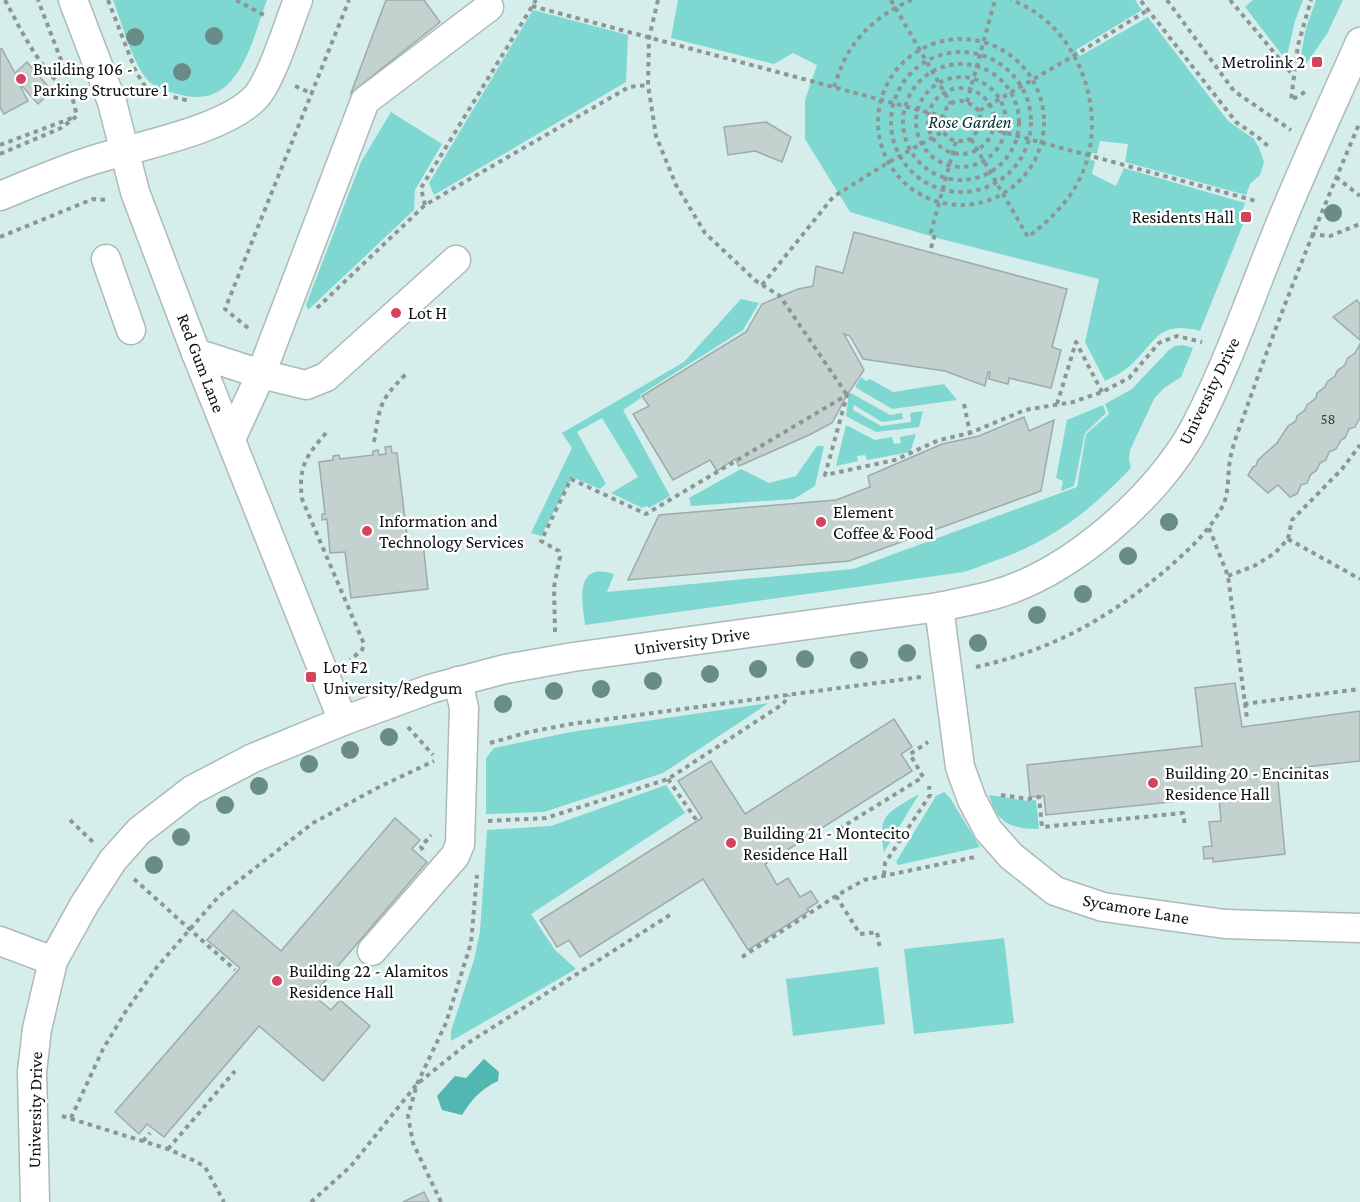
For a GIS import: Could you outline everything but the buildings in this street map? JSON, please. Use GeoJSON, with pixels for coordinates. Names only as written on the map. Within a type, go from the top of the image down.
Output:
{"type":"FeatureCollection","features":[{"type":"Feature","properties":{"kind":"street","name":"Red Gum Lane"},"geometry":{"type":"LineString","coordinates":[[73,0],[112,102],[135,192],[196,353],[343,722]]}},
{"type":"Feature","properties":{"kind":"street"},"geometry":{"type":"LineString","coordinates":[[0,196],[79,165],[210,125],[243,108],[257,95],[267,79],[298,0]]}},
{"type":"Feature","properties":{"kind":"street"},"geometry":{"type":"LineString","coordinates":[[231,439],[261,374],[365,101],[489,7]]}},
{"type":"Feature","properties":{"kind":"street","name":"University Drive"},"geometry":{"type":"LineString","coordinates":[[35,1202],[32,1072],[37,1029],[53,961],[84,905],[113,860],[139,831],[192,790],[253,758],[343,722],[458,681],[561,658],[939,607],[994,595],[1051,570],[1081,551],[1114,525],[1148,492],[1194,429],[1215,386],[1281,222],[1360,42]]}},
{"type":"Feature","properties":{"kind":"street"},"geometry":{"type":"LineString","coordinates":[[106,259],[132,330]]}},
{"type":"Feature","properties":{"kind":"street"},"geometry":{"type":"LineString","coordinates":[[196,353],[261,374],[306,385],[326,377],[456,260]]}},
{"type":"Feature","properties":{"kind":"street","name":"Sycamore Lane"},"geometry":{"type":"LineString","coordinates":[[939,607],[960,767],[972,800],[988,830],[1011,856],[1055,891],[1103,907],[1226,924],[1360,928]]}},
{"type":"Feature","properties":{"kind":"street"},"geometry":{"type":"LineString","coordinates":[[372,951],[455,856],[460,844],[464,708],[458,681]]}},
{"type":"Feature","properties":{"kind":"street"},"geometry":{"type":"LineString","coordinates":[[0,941],[53,961]]}},
{"type":"Feature","properties":{"kind":"path"},"geometry":{"type":"LineString","coordinates":[[4,0],[30,50],[61,86],[72,95]]}},
{"type":"Feature","properties":{"kind":"path"},"geometry":{"type":"LineString","coordinates":[[38,0],[66,73],[77,116]]}},
{"type":"Feature","properties":{"kind":"path"},"geometry":{"type":"LineString","coordinates":[[108,0],[136,72],[148,91],[199,102]]}},
{"type":"Feature","properties":{"kind":"path"},"geometry":{"type":"LineString","coordinates":[[236,0],[268,17]]}},
{"type":"Feature","properties":{"kind":"path"},"geometry":{"type":"LineString","coordinates":[[271,348],[225,309],[349,0]]}},
{"type":"Feature","properties":{"kind":"path"},"geometry":{"type":"LineString","coordinates":[[425,205],[421,188],[536,0]]}},
{"type":"Feature","properties":{"kind":"path"},"geometry":{"type":"LineString","coordinates":[[658,0],[649,38],[648,85],[656,136],[676,185],[705,233],[762,285],[780,296],[847,395],[825,475],[895,460],[939,440],[970,433],[1026,410],[1073,402],[1102,392],[1129,378],[1159,344],[1177,336],[1202,342]]}},
{"type":"Feature","properties":{"kind":"path"},"geometry":{"type":"LineString","coordinates":[[891,0],[951,104]]}},
{"type":"Feature","properties":{"kind":"path"},"geometry":{"type":"LineString","coordinates":[[834,87],[844,60],[863,32],[895,7],[912,0]]}},
{"type":"Feature","properties":{"kind":"path"},"geometry":{"type":"LineString","coordinates":[[967,102],[995,0]]}},
{"type":"Feature","properties":{"kind":"path"},"geometry":{"type":"LineString","coordinates":[[971,139],[1028,237],[1062,207],[1078,183],[1088,156],[1092,128],[1090,99],[1075,55],[1060,34],[1042,17],[1011,0]]}},
{"type":"Feature","properties":{"kind":"path"},"geometry":{"type":"LineString","coordinates":[[1167,0],[1234,91],[1281,125],[1316,144]]}},
{"type":"Feature","properties":{"kind":"path"},"geometry":{"type":"LineString","coordinates":[[1230,0],[1293,75]]}},
{"type":"Feature","properties":{"kind":"path"},"geometry":{"type":"LineString","coordinates":[[1310,85],[1305,92],[1291,100],[1298,45],[1311,0]]}},
{"type":"Feature","properties":{"kind":"path"},"geometry":{"type":"LineString","coordinates":[[1141,1],[1236,122],[1270,148]]}},
{"type":"Feature","properties":{"kind":"path"},"geometry":{"type":"LineString","coordinates":[[532,6],[941,116]]}},
{"type":"Feature","properties":{"kind":"path"},"geometry":{"type":"LineString","coordinates":[[979,111],[1148,10]]}},
{"type":"Feature","properties":{"kind":"path"},"geometry":{"type":"LineString","coordinates":[[962,39],[984,40],[1019,62],[1034,80],[1045,122],[1041,143],[1033,164],[1019,181],[1003,194],[984,201],[961,205],[938,202],[920,194],[902,181],[889,162],[881,142],[878,119],[880,100],[887,83],[904,62],[920,49],[937,42],[962,39]]}},
{"type":"Feature","properties":{"kind":"path"},"geometry":{"type":"LineString","coordinates":[[964,51],[980,53],[998,61],[1023,86],[1032,122],[1030,140],[1023,157],[996,183],[979,190],[964,192],[942,190],[927,184],[911,172],[900,156],[892,138],[893,104],[900,87],[926,60],[943,53],[964,51]]}},
{"type":"Feature","properties":{"kind":"path"},"geometry":{"type":"LineString","coordinates":[[963,63],[977,65],[991,72],[1012,93],[1020,120],[1017,136],[1003,162],[990,172],[977,178],[963,180],[946,177],[926,167],[911,150],[905,136],[903,119],[905,107],[911,93],[932,71],[963,63]]}},
{"type":"Feature","properties":{"kind":"path"},"geometry":{"type":"LineString","coordinates":[[956,76],[974,77],[990,86],[1000,99],[1006,115],[1006,133],[997,149],[984,161],[967,167],[949,165],[932,158],[921,144],[916,127],[917,110],[924,94],[939,82],[956,76]]}},
{"type":"Feature","properties":{"kind":"path"},"geometry":{"type":"LineString","coordinates":[[282,319],[299,326],[425,205],[629,87],[648,85]]}},
{"type":"Feature","properties":{"kind":"path"},"geometry":{"type":"LineString","coordinates":[[971,89],[990,104],[994,118],[993,130],[987,142],[978,150],[965,154],[952,153],[941,148],[933,138],[929,126],[929,113],[935,101],[945,92],[971,89]]}},
{"type":"Feature","properties":{"kind":"path"},"geometry":{"type":"LineString","coordinates":[[959,101],[967,102],[979,111],[981,126],[971,139],[956,141],[948,137],[944,131],[941,116],[951,104],[959,101]]}},
{"type":"Feature","properties":{"kind":"path"},"geometry":{"type":"LineString","coordinates":[[0,144],[77,116]]}},
{"type":"Feature","properties":{"kind":"path"},"geometry":{"type":"LineString","coordinates":[[0,154],[61,128],[77,116]]}},
{"type":"Feature","properties":{"kind":"path"},"geometry":{"type":"LineString","coordinates":[[71,1118],[103,1049],[126,1011],[157,967],[219,896],[313,823],[397,778],[437,759],[530,732],[571,724],[947,674],[997,662],[1044,647],[1097,622],[1143,589],[1183,555],[1209,528],[1223,506],[1230,459],[1262,366],[1311,234],[1360,122]]}},
{"type":"Feature","properties":{"kind":"path"},"geometry":{"type":"LineString","coordinates":[[981,126],[1256,201]]}},
{"type":"Feature","properties":{"kind":"path"},"geometry":{"type":"LineString","coordinates":[[762,285],[833,197],[944,131]]}},
{"type":"Feature","properties":{"kind":"path"},"geometry":{"type":"LineString","coordinates":[[931,248],[935,234],[931,232],[938,202],[956,141]]}},
{"type":"Feature","properties":{"kind":"path"},"geometry":{"type":"LineString","coordinates":[[1336,177],[1360,196]]}},
{"type":"Feature","properties":{"kind":"path"},"geometry":{"type":"LineString","coordinates":[[0,237],[93,199],[109,200]]}},
{"type":"Feature","properties":{"kind":"path"},"geometry":{"type":"LineString","coordinates":[[1311,234],[1330,236],[1360,224]]}},
{"type":"Feature","properties":{"kind":"path"},"geometry":{"type":"LineString","coordinates":[[1057,404],[1076,342],[1102,392]]}},
{"type":"Feature","properties":{"kind":"path"},"geometry":{"type":"LineString","coordinates":[[374,442],[379,408],[387,394],[406,374]]}},
{"type":"Feature","properties":{"kind":"path"},"geometry":{"type":"LineString","coordinates":[[547,637],[555,633],[554,587],[560,557],[559,551],[541,541],[571,479],[646,514],[847,395]]}},
{"type":"Feature","properties":{"kind":"path"},"geometry":{"type":"LineString","coordinates":[[964,404],[970,433]]}},
{"type":"Feature","properties":{"kind":"path"},"geometry":{"type":"LineString","coordinates":[[326,433],[311,449],[300,480],[302,499],[364,644],[363,650],[350,660],[353,667]]}},
{"type":"Feature","properties":{"kind":"path"},"geometry":{"type":"LineString","coordinates":[[1228,576],[1254,566],[1275,552],[1288,539],[1292,520],[1342,469],[1360,445]]}},
{"type":"Feature","properties":{"kind":"path"},"geometry":{"type":"LineString","coordinates":[[1209,528],[1228,576],[1247,718]]}},
{"type":"Feature","properties":{"kind":"path"},"geometry":{"type":"LineString","coordinates":[[1288,539],[1360,579]]}},
{"type":"Feature","properties":{"kind":"path"},"geometry":{"type":"LineString","coordinates":[[1244,704],[1360,689]]}},
{"type":"Feature","properties":{"kind":"path"},"geometry":{"type":"LineString","coordinates":[[481,821],[546,818],[668,779],[783,704],[790,694]]}},
{"type":"Feature","properties":{"kind":"path"},"geometry":{"type":"LineString","coordinates":[[839,829],[923,777],[910,754],[929,742]]}},
{"type":"Feature","properties":{"kind":"path"},"geometry":{"type":"LineString","coordinates":[[668,779],[697,821]]}},
{"type":"Feature","properties":{"kind":"path"},"geometry":{"type":"LineString","coordinates":[[884,875],[885,863],[930,795],[929,786]]}},
{"type":"Feature","properties":{"kind":"path"},"geometry":{"type":"LineString","coordinates":[[972,800],[987,793],[1028,799],[1039,797],[1042,828],[1184,813],[1185,827]]}},
{"type":"Feature","properties":{"kind":"path"},"geometry":{"type":"LineString","coordinates":[[70,820],[98,846]]}},
{"type":"Feature","properties":{"kind":"path"},"geometry":{"type":"LineString","coordinates":[[742,957],[864,880],[982,856],[1011,856]]}},
{"type":"Feature","properties":{"kind":"path"},"geometry":{"type":"LineString","coordinates":[[441,1202],[413,1143],[408,1116],[417,1084],[446,1023],[471,943],[477,873]]}},
{"type":"Feature","properties":{"kind":"path"},"geometry":{"type":"LineString","coordinates":[[129,875],[235,970]]}},
{"type":"Feature","properties":{"kind":"path"},"geometry":{"type":"LineString","coordinates":[[836,896],[860,934],[877,932],[880,949]]}},
{"type":"Feature","properties":{"kind":"path"},"geometry":{"type":"LineString","coordinates":[[311,1202],[351,1166],[417,1084],[468,1043],[673,913]]}},
{"type":"Feature","properties":{"kind":"path"},"geometry":{"type":"LineString","coordinates":[[168,1149],[235,1071]]}},
{"type":"Feature","properties":{"kind":"path"},"geometry":{"type":"LineString","coordinates":[[56,1115],[168,1149],[195,1161],[205,1167],[224,1202]]}},
{"type":"Feature","properties":{"kind":"path"},"geometry":{"type":"LineString","coordinates":[[143,1141],[150,1133]]}},
{"type":"Feature","properties":{"kind":"shaded area"},"geometry":{"type":"Polygon","coordinates":[[[0,0],[1360,0],[1360,1202],[0,1202],[0,0]]]}},
{"type":"Feature","properties":{"kind":"shaded area"},"geometry":{"type":"Polygon","coordinates":[[[484,1059],[499,1072],[498,1081],[477,1095],[462,1115],[442,1110],[437,1096],[455,1076],[466,1078],[484,1059]]]}},
{"type":"Feature","properties":{"kind":"green space"},"geometry":{"type":"Polygon","coordinates":[[[113,0],[267,0],[241,68],[218,92],[202,97],[167,91],[157,87],[145,77],[135,60],[113,0]]]}},
{"type":"Feature","properties":{"kind":"green space","name":"Rose Garden"},"geometry":{"type":"Polygon","coordinates":[[[678,0],[1135,0],[1142,10],[1076,50],[1080,56],[1148,17],[1228,121],[1254,139],[1264,162],[1260,175],[1250,184],[1246,195],[1125,162],[1128,144],[1100,141],[1097,154],[1092,153],[1090,159],[1095,161],[1092,174],[1116,186],[1124,168],[1245,203],[1241,214],[1244,222],[1200,331],[1187,328],[1168,330],[1155,339],[1130,366],[1105,381],[1085,342],[1099,279],[937,238],[850,212],[805,139],[805,100],[817,65],[793,53],[774,64],[671,38],[678,0]]]}},
{"type":"Feature","properties":{"kind":"green space"},"geometry":{"type":"Polygon","coordinates":[[[1253,0],[1303,0],[1295,21],[1286,60],[1245,7],[1253,0]]]}},
{"type":"Feature","properties":{"kind":"green space"},"geometry":{"type":"Polygon","coordinates":[[[1316,0],[1343,0],[1327,34],[1303,68],[1299,66],[1306,28],[1316,0]]]}},
{"type":"Feature","properties":{"kind":"green space"},"geometry":{"type":"Polygon","coordinates":[[[533,10],[628,35],[626,82],[434,195],[429,183],[533,10]]]}},
{"type":"Feature","properties":{"kind":"green space"},"geometry":{"type":"Polygon","coordinates":[[[391,112],[442,144],[415,190],[414,210],[308,310],[306,305],[361,162],[391,112]]]}},
{"type":"Feature","properties":{"kind":"green space"},"geometry":{"type":"Polygon","coordinates":[[[741,299],[759,303],[743,330],[640,395],[641,398],[623,410],[670,496],[649,508],[647,506],[642,508],[611,493],[638,477],[602,418],[577,432],[606,484],[600,489],[572,477],[541,536],[531,533],[572,448],[562,433],[684,362],[741,299]]]}},
{"type":"Feature","properties":{"kind":"green space"},"geometry":{"type":"Polygon","coordinates":[[[1183,345],[1193,348],[1181,377],[1164,388],[1154,399],[1130,450],[1131,468],[1080,515],[1026,548],[964,572],[585,625],[583,586],[586,578],[592,573],[601,571],[614,574],[607,592],[853,569],[1077,487],[1086,434],[1109,414],[1105,404],[1132,389],[1169,350],[1183,345]]]}},
{"type":"Feature","properties":{"kind":"green space"},"geometry":{"type":"Polygon","coordinates":[[[861,377],[866,381],[870,379],[893,392],[944,384],[957,400],[892,409],[855,387],[861,377]]]}},
{"type":"Feature","properties":{"kind":"green space"},"geometry":{"type":"Polygon","coordinates":[[[849,392],[890,415],[902,413],[903,419],[882,422],[854,405],[853,410],[881,426],[911,422],[910,413],[923,411],[919,427],[876,432],[846,416],[849,392]]]}},
{"type":"Feature","properties":{"kind":"green space"},"geometry":{"type":"Polygon","coordinates":[[[1103,405],[1106,413],[1085,433],[1074,486],[1061,491],[1063,481],[1056,478],[1067,420],[1103,405]]]}},
{"type":"Feature","properties":{"kind":"green space"},"geometry":{"type":"Polygon","coordinates":[[[846,425],[875,440],[892,437],[894,444],[901,443],[900,437],[916,434],[910,452],[867,460],[865,455],[857,456],[858,461],[836,466],[846,425]]]}},
{"type":"Feature","properties":{"kind":"green space"},"geometry":{"type":"Polygon","coordinates":[[[817,446],[824,446],[815,486],[794,499],[691,506],[689,498],[741,469],[769,483],[796,476],[817,446]]]}},
{"type":"Feature","properties":{"kind":"green space"},"geometry":{"type":"Polygon","coordinates":[[[769,703],[663,773],[544,812],[486,814],[486,758],[494,748],[571,732],[769,703]]]}},
{"type":"Feature","properties":{"kind":"green space"},"geometry":{"type":"Polygon","coordinates":[[[666,785],[685,813],[531,914],[555,950],[576,969],[451,1041],[451,1031],[474,960],[480,932],[487,830],[551,826],[666,785]]]}},
{"type":"Feature","properties":{"kind":"green space"},"geometry":{"type":"Polygon","coordinates":[[[944,792],[980,847],[898,865],[896,862],[936,796],[944,792]]]}},
{"type":"Feature","properties":{"kind":"green space"},"geometry":{"type":"Polygon","coordinates":[[[919,794],[884,852],[882,829],[887,816],[892,810],[919,794]]]}},
{"type":"Feature","properties":{"kind":"green space"},"geometry":{"type":"Polygon","coordinates":[[[989,795],[1028,801],[1036,800],[1039,829],[1020,828],[1006,822],[996,812],[989,795]]]}},
{"type":"Feature","properties":{"kind":"green space"},"geometry":{"type":"Polygon","coordinates":[[[1004,938],[1014,1023],[914,1034],[904,949],[1004,938]]]}},
{"type":"Feature","properties":{"kind":"green space"},"geometry":{"type":"Polygon","coordinates":[[[878,967],[885,1024],[793,1036],[786,979],[878,967]]]}},
{"type":"Feature","properties":{"kind":"place","name":"Metrolink 2"},"geometry":{"type":"Point","coordinates":[1317,62]}},
{"type":"Feature","properties":{"kind":"place","name":"Building 106 - Parking Structure 1"},"geometry":{"type":"Point","coordinates":[21,79]}},
{"type":"Feature","properties":{"kind":"place","name":"Residents Hall"},"geometry":{"type":"Point","coordinates":[1246,217]}},
{"type":"Feature","properties":{"kind":"place","name":"Lot H"},"geometry":{"type":"Point","coordinates":[396,313]}},
{"type":"Feature","properties":{"kind":"place","name":"Element Coffee & Food"},"geometry":{"type":"Point","coordinates":[821,522]}},
{"type":"Feature","properties":{"kind":"place","name":"Information and Technology Services"},"geometry":{"type":"Point","coordinates":[367,531]}},
{"type":"Feature","properties":{"kind":"place","name":"Lot F2 University/Redgum"},"geometry":{"type":"Point","coordinates":[311,677]}},
{"type":"Feature","properties":{"kind":"place","name":"Building 20 - Encinitas Residence Hall"},"geometry":{"type":"Point","coordinates":[1153,783]}},
{"type":"Feature","properties":{"kind":"place","name":"Building 21 - Montecito Residence Hall"},"geometry":{"type":"Point","coordinates":[731,843]}},
{"type":"Feature","properties":{"kind":"place","name":"Building 22 - Alamitos Residence Hall"},"geometry":{"type":"Point","coordinates":[277,981]}}]}
